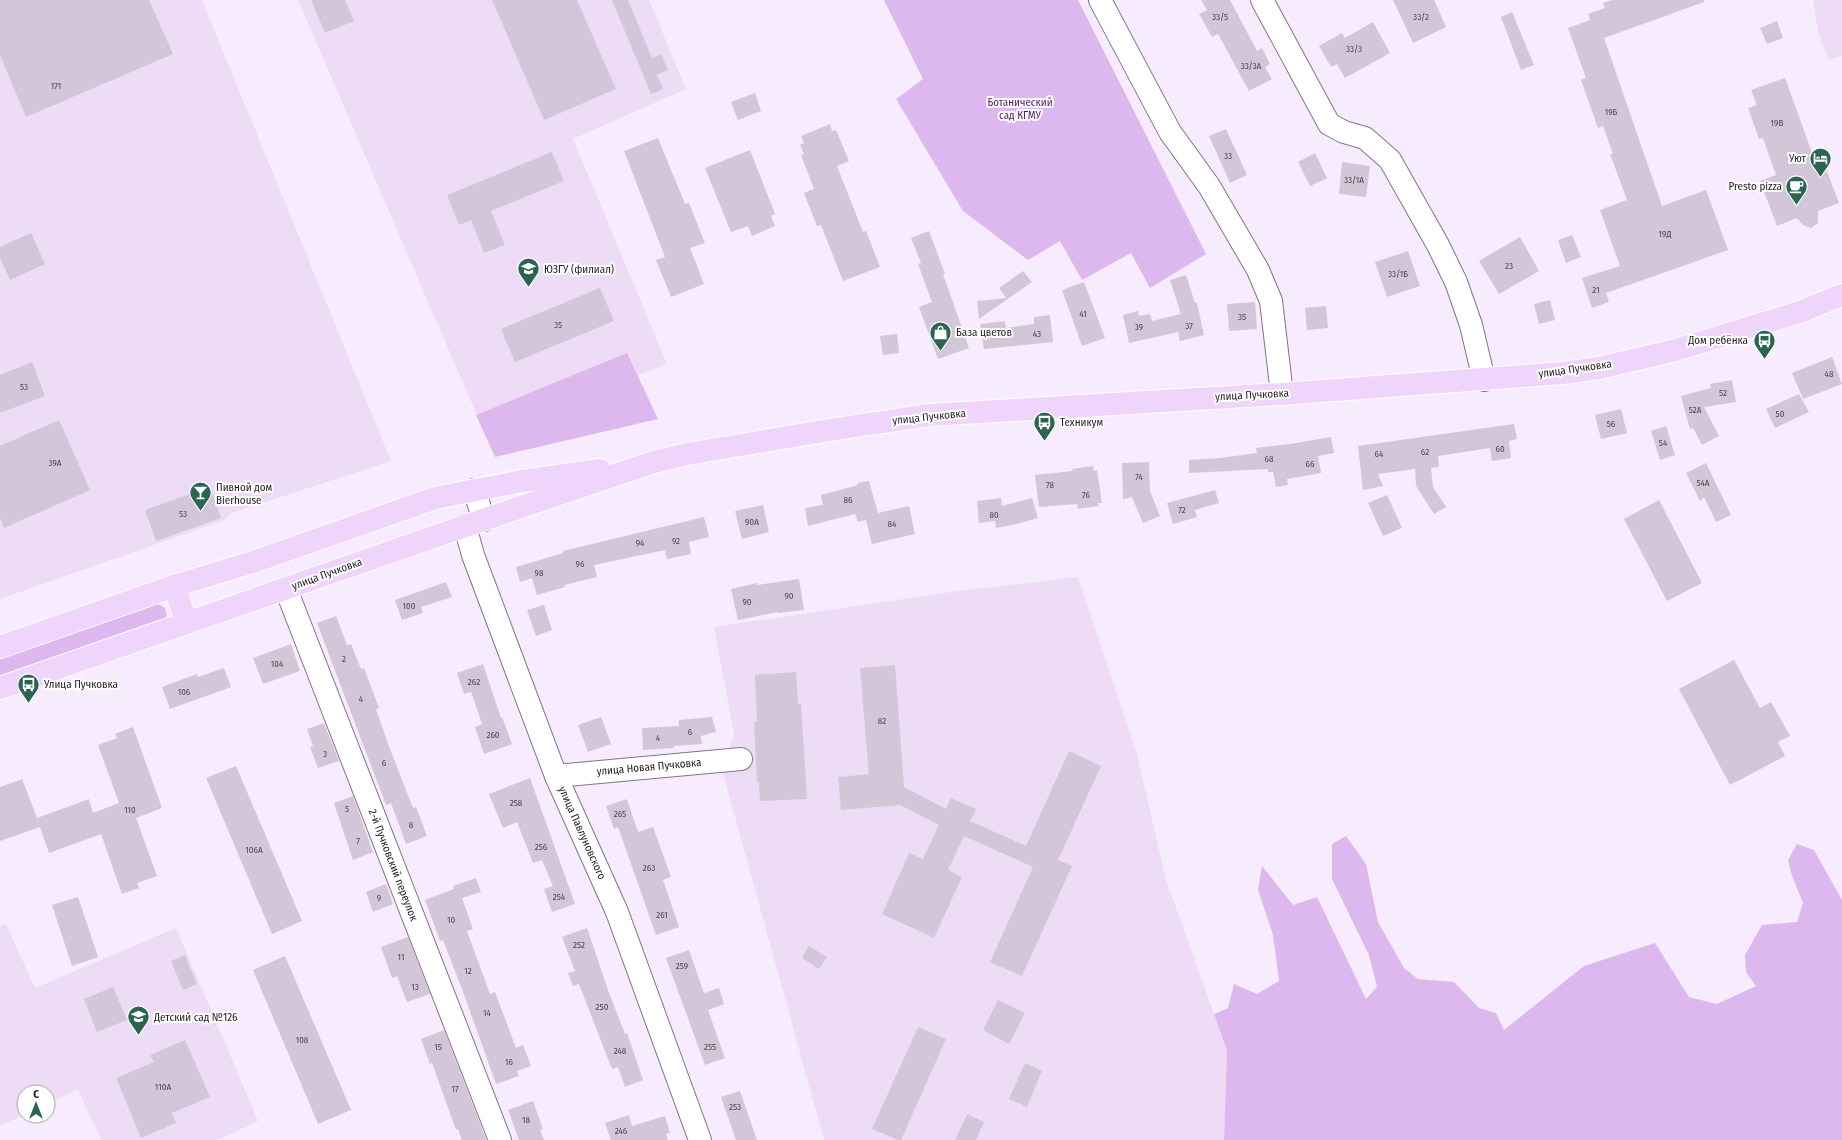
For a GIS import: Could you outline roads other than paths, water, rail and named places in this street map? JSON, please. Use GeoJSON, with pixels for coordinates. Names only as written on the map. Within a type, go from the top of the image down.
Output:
{"type":"FeatureCollection","features":[{"type":"Feature","properties":{"kind":"main road","name":"улица Пучковка"},"geometry":{"type":"LineString","coordinates":[[0,688],[474,523],[654,462],[687,454],[920,417],[1108,403],[1282,394],[1564,373],[1599,368],[1694,344],[1790,316],[1842,295]]}},
{"type":"Feature","properties":{"kind":"main road","name":"улица Пучковка"},"geometry":{"type":"LineString","coordinates":[[0,647],[174,586],[252,562],[435,498],[522,481],[654,462]]}},
{"type":"Feature","properties":{"kind":"main road"},"geometry":{"type":"LineString","coordinates":[[174,586],[187,623]]}},
{"type":"Feature","properties":{"kind":"street"},"geometry":{"type":"LineString","coordinates":[[1100,0],[1170,132],[1209,186],[1258,270],[1271,301],[1282,394]]}},
{"type":"Feature","properties":{"kind":"street"},"geometry":{"type":"LineString","coordinates":[[1262,0],[1329,124],[1344,132],[1366,138],[1390,160],[1438,245],[1456,282],[1471,325],[1484,380]]}},
{"type":"Feature","properties":{"kind":"street","name":"улица Павлуновского"},"geometry":{"type":"LineString","coordinates":[[474,490],[473,555],[556,776],[617,912],[700,1140]]}},
{"type":"Feature","properties":{"kind":"street","name":"2-й Пучковский переулок"},"geometry":{"type":"LineString","coordinates":[[286,589],[500,1140]]}},
{"type":"Feature","properties":{"kind":"street","name":"улица Новая Пучковка"},"geometry":{"type":"LineString","coordinates":[[556,776],[741,759]]}},
{"type":"Feature","properties":{"kind":"place","name":"Уют"},"geometry":{"type":"Point","coordinates":[1821,178]}},
{"type":"Feature","properties":{"kind":"place","name":"Presto pizza"},"geometry":{"type":"Point","coordinates":[1797,206]}},
{"type":"Feature","properties":{"kind":"place","name":"ЮЗГУ (филиал)"},"geometry":{"type":"Point","coordinates":[529,288]}},
{"type":"Feature","properties":{"kind":"place","name":"База цветов"},"geometry":{"type":"Point","coordinates":[941,352]}},
{"type":"Feature","properties":{"kind":"place","name":"Дом ребёнка"},"geometry":{"type":"Point","coordinates":[1764,360]}},
{"type":"Feature","properties":{"kind":"place","name":"Техникум"},"geometry":{"type":"Point","coordinates":[1044,442]}},
{"type":"Feature","properties":{"kind":"place","name":"Пивной дом Bierhouse"},"geometry":{"type":"Point","coordinates":[200,512]}},
{"type":"Feature","properties":{"kind":"place","name":"Улица Пучковка"},"geometry":{"type":"Point","coordinates":[29,704]}},
{"type":"Feature","properties":{"kind":"place","name":"Детский сад №126"},"geometry":{"type":"Point","coordinates":[139,1036]}},
{"type":"Feature","properties":{"kind":"park label","name":"Ботанический сад КГМУ"},"geometry":{"type":"Point","coordinates":[1020,108]}}]}
